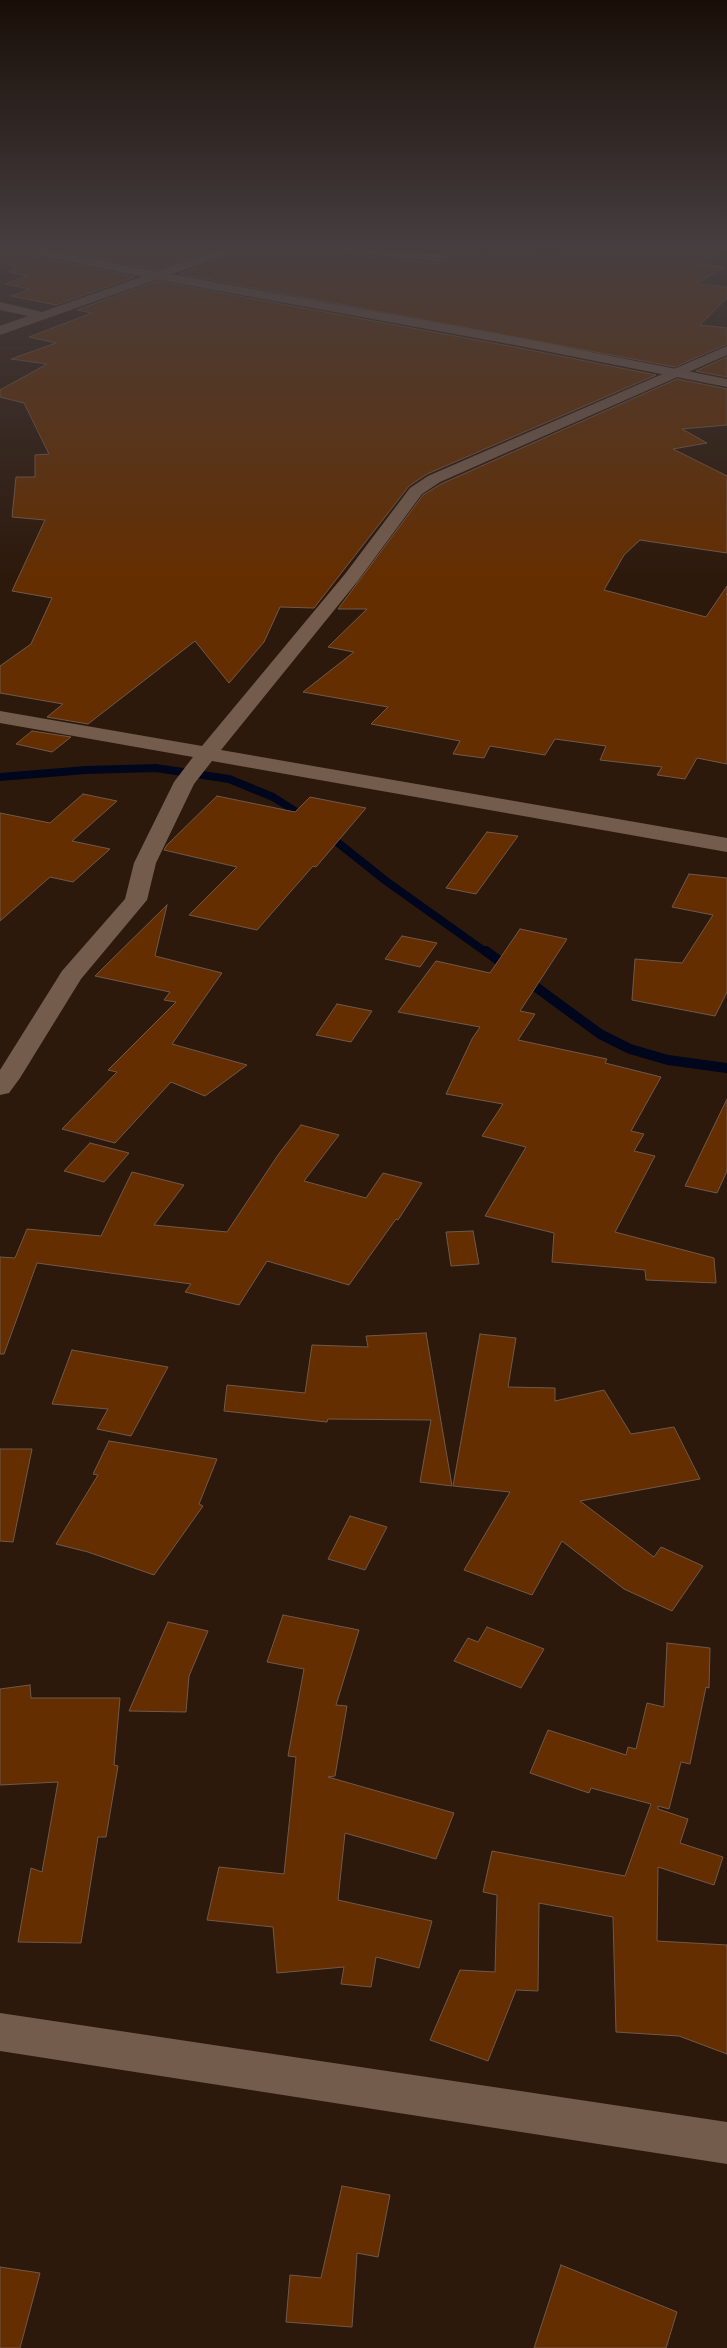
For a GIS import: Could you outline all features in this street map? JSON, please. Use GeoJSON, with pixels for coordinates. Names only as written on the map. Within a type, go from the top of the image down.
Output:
{"type":"FeatureCollection","features":[{"type":"Feature","properties":{"kind":"street"},"geometry":{"type":"LineString","coordinates":[[591,357],[727,383]]}},
{"type":"Feature","properties":{"kind":"street"},"geometry":{"type":"LineString","coordinates":[[0,1087],[12,1073],[71,976],[136,900],[145,863],[184,782],[351,578],[416,491],[424,484],[713,357]]}},
{"type":"Feature","properties":{"kind":"street"},"geometry":{"type":"LineString","coordinates":[[0,717],[204,758],[727,845]]}},
{"type":"Feature","properties":{"kind":"street"},"geometry":{"type":"LineString","coordinates":[[0,2032],[727,2143]]}},
{"type":"Feature","properties":{"kind":"building"},"geometry":{"type":"Polygon","coordinates":[[[18,357],[563,357],[656,375],[427,474],[409,486],[314,608],[280,607],[264,642],[229,683],[195,641],[88,724],[47,717],[63,704],[0,693],[0,666],[31,644],[52,598],[12,591],[45,520],[12,517],[16,477],[35,477],[35,455],[49,454],[24,403],[0,397],[0,390],[47,364],[11,359],[18,357]]]}},
{"type":"Feature","properties":{"kind":"building"},"geometry":{"type":"Polygon","coordinates":[[[619,357],[699,357],[675,367],[619,357]]]}},
{"type":"Feature","properties":{"kind":"building"},"geometry":{"type":"Polygon","coordinates":[[[727,357],[727,377],[696,371],[727,357]]]}},
{"type":"Feature","properties":{"kind":"building"},"geometry":{"type":"Polygon","coordinates":[[[677,379],[727,389],[727,425],[682,429],[707,443],[673,449],[727,476],[727,553],[640,540],[624,555],[604,590],[706,617],[727,586],[727,764],[697,758],[685,779],[657,775],[662,767],[600,760],[606,746],[555,739],[545,755],[490,746],[484,758],[453,754],[460,741],[371,724],[388,707],[303,692],[354,652],[328,647],[367,609],[338,609],[423,495],[441,484],[677,379]]]}},
{"type":"Feature","properties":{"kind":"building"},"geometry":{"type":"Polygon","coordinates":[[[32,731],[71,737],[52,752],[16,744],[32,731]]]}},
{"type":"Feature","properties":{"kind":"building"},"geometry":{"type":"Polygon","coordinates":[[[83,794],[117,801],[72,841],[110,849],[73,882],[50,877],[0,921],[0,813],[50,823],[83,794]]]}},
{"type":"Feature","properties":{"kind":"building"},"geometry":{"type":"Polygon","coordinates":[[[217,796],[295,812],[310,797],[366,808],[316,867],[313,866],[257,930],[189,915],[237,867],[164,850],[217,796]]]}},
{"type":"Feature","properties":{"kind":"building"},"geometry":{"type":"Polygon","coordinates":[[[487,832],[518,836],[476,894],[446,888],[487,832]]]}},
{"type":"Feature","properties":{"kind":"building"},"geometry":{"type":"Polygon","coordinates":[[[689,874],[727,878],[727,992],[715,1016],[632,1000],[635,959],[682,963],[713,915],[672,907],[689,874]]]}},
{"type":"Feature","properties":{"kind":"building"},"geometry":{"type":"Polygon","coordinates":[[[167,905],[155,956],[222,973],[172,1044],[247,1065],[205,1096],[171,1082],[115,1143],[62,1129],[117,1072],[108,1070],[176,1002],[164,1000],[170,992],[95,976],[167,905]]]}},
{"type":"Feature","properties":{"kind":"building"},"geometry":{"type":"Polygon","coordinates":[[[520,929],[567,939],[520,1011],[535,1014],[518,1040],[607,1059],[605,1063],[661,1077],[631,1131],[644,1134],[634,1151],[655,1156],[615,1232],[714,1258],[716,1283],[646,1280],[645,1270],[552,1262],[554,1233],[485,1216],[526,1147],[482,1136],[503,1104],[446,1094],[472,1039],[480,1027],[398,1012],[436,961],[490,973],[520,929]]]}},
{"type":"Feature","properties":{"kind":"building"},"geometry":{"type":"Polygon","coordinates":[[[402,936],[437,943],[420,967],[385,959],[402,936]]]}},
{"type":"Feature","properties":{"kind":"building"},"geometry":{"type":"Polygon","coordinates":[[[337,1004],[372,1011],[351,1042],[316,1035],[337,1004]]]}},
{"type":"Feature","properties":{"kind":"building"},"geometry":{"type":"Polygon","coordinates":[[[727,1099],[727,1171],[717,1193],[685,1186],[727,1099]]]}},
{"type":"Feature","properties":{"kind":"building"},"geometry":{"type":"Polygon","coordinates":[[[301,1125],[339,1135],[304,1181],[366,1198],[383,1173],[422,1183],[398,1220],[396,1219],[349,1285],[267,1261],[239,1305],[185,1292],[191,1284],[37,1263],[4,1354],[0,1354],[0,1257],[15,1258],[27,1229],[101,1236],[132,1172],[184,1185],[154,1225],[227,1232],[278,1155],[301,1125]]]}},
{"type":"Feature","properties":{"kind":"building"},"geometry":{"type":"Polygon","coordinates":[[[90,1143],[129,1153],[104,1182],[64,1171],[90,1143]]]}},
{"type":"Feature","properties":{"kind":"building"},"geometry":{"type":"Polygon","coordinates":[[[473,1231],[479,1264],[451,1266],[446,1232],[473,1231]]]}},
{"type":"Feature","properties":{"kind":"building"},"geometry":{"type":"Polygon","coordinates":[[[426,1333],[452,1486],[420,1482],[431,1420],[328,1419],[327,1422],[224,1411],[227,1385],[305,1393],[312,1345],[368,1347],[366,1336],[426,1333]]]}},
{"type":"Feature","properties":{"kind":"building"},"geometry":{"type":"Polygon","coordinates":[[[480,1334],[516,1338],[508,1387],[555,1388],[555,1401],[604,1390],[631,1434],[674,1427],[700,1479],[580,1501],[654,1557],[661,1547],[703,1566],[672,1611],[624,1589],[562,1541],[532,1595],[464,1570],[510,1492],[453,1486],[480,1334]]]}},
{"type":"Feature","properties":{"kind":"building"},"geometry":{"type":"Polygon","coordinates":[[[72,1350],[168,1367],[131,1436],[97,1429],[108,1409],[52,1404],[72,1350]]]}},
{"type":"Feature","properties":{"kind":"building"},"geometry":{"type":"Polygon","coordinates":[[[109,1441],[217,1459],[199,1504],[203,1506],[154,1575],[88,1552],[56,1544],[98,1475],[93,1474],[109,1441]]]}},
{"type":"Feature","properties":{"kind":"building"},"geometry":{"type":"Polygon","coordinates":[[[0,1449],[32,1449],[13,1542],[0,1541],[0,1449]]]}},
{"type":"Feature","properties":{"kind":"building"},"geometry":{"type":"Polygon","coordinates":[[[350,1516],[387,1527],[365,1570],[328,1559],[350,1516]]]}},
{"type":"Feature","properties":{"kind":"building"},"geometry":{"type":"Polygon","coordinates":[[[283,1615],[359,1630],[336,1705],[347,1706],[335,1776],[328,1777],[454,1813],[436,1859],[345,1833],[338,1900],[432,1921],[419,1968],[376,1957],[371,1987],[341,1984],[344,1967],[277,1973],[273,1927],[207,1920],[219,1867],[284,1874],[296,1757],[288,1756],[304,1669],[267,1662],[283,1615]]]}},
{"type":"Feature","properties":{"kind":"building"},"geometry":{"type":"Polygon","coordinates":[[[168,1622],[208,1631],[189,1676],[186,1712],[129,1711],[168,1622]]]}},
{"type":"Feature","properties":{"kind":"building"},"geometry":{"type":"Polygon","coordinates":[[[487,1627],[544,1649],[521,1688],[454,1661],[468,1638],[478,1642],[487,1627]]]}},
{"type":"Feature","properties":{"kind":"building"},"geometry":{"type":"Polygon","coordinates":[[[667,1643],[710,1648],[709,1688],[706,1687],[690,1764],[681,1762],[669,1809],[658,1806],[658,1809],[688,1819],[680,1843],[723,1857],[714,1885],[658,1867],[657,1941],[727,1945],[727,2054],[679,2036],[616,2032],[613,1917],[539,1903],[538,1991],[516,1990],[488,2061],[430,2040],[460,1970],[495,1972],[497,1895],[483,1892],[492,1851],[625,1876],[651,1804],[591,1788],[589,1793],[530,1773],[548,1730],[626,1755],[628,1747],[636,1749],[647,1703],[664,1707],[667,1643]]]}},
{"type":"Feature","properties":{"kind":"building"},"geometry":{"type":"Polygon","coordinates":[[[30,1685],[31,1698],[120,1698],[114,1765],[118,1766],[106,1837],[98,1837],[81,1943],[18,1942],[31,1868],[42,1872],[58,1782],[0,1785],[0,1689],[30,1685]]]}},
{"type":"Feature","properties":{"kind":"building"},"geometry":{"type":"Polygon","coordinates":[[[342,2186],[390,2195],[378,2257],[357,2253],[352,2327],[286,2322],[290,2275],[321,2278],[342,2186]]]}},
{"type":"Feature","properties":{"kind":"building"},"geometry":{"type":"Polygon","coordinates":[[[561,2265],[677,2312],[666,2348],[534,2348],[561,2265]]]}},
{"type":"Feature","properties":{"kind":"building"},"geometry":{"type":"Polygon","coordinates":[[[0,2267],[40,2273],[20,2348],[0,2348],[0,2267]]]}},
{"type":"Feature","properties":{"kind":"waterway"},"geometry":{"type":"LineString","coordinates":[[0,777],[86,770],[156,768],[229,779],[273,797],[306,818]]}},
{"type":"Feature","properties":{"kind":"waterway"},"geometry":{"type":"LineString","coordinates":[[327,834],[386,881],[487,953]]}},
{"type":"Feature","properties":{"kind":"waterway"},"geometry":{"type":"LineString","coordinates":[[486,951],[509,968]]}},
{"type":"Feature","properties":{"kind":"waterway"},"geometry":{"type":"LineString","coordinates":[[525,979],[600,1034],[630,1049],[668,1060],[727,1068]]}}]}
